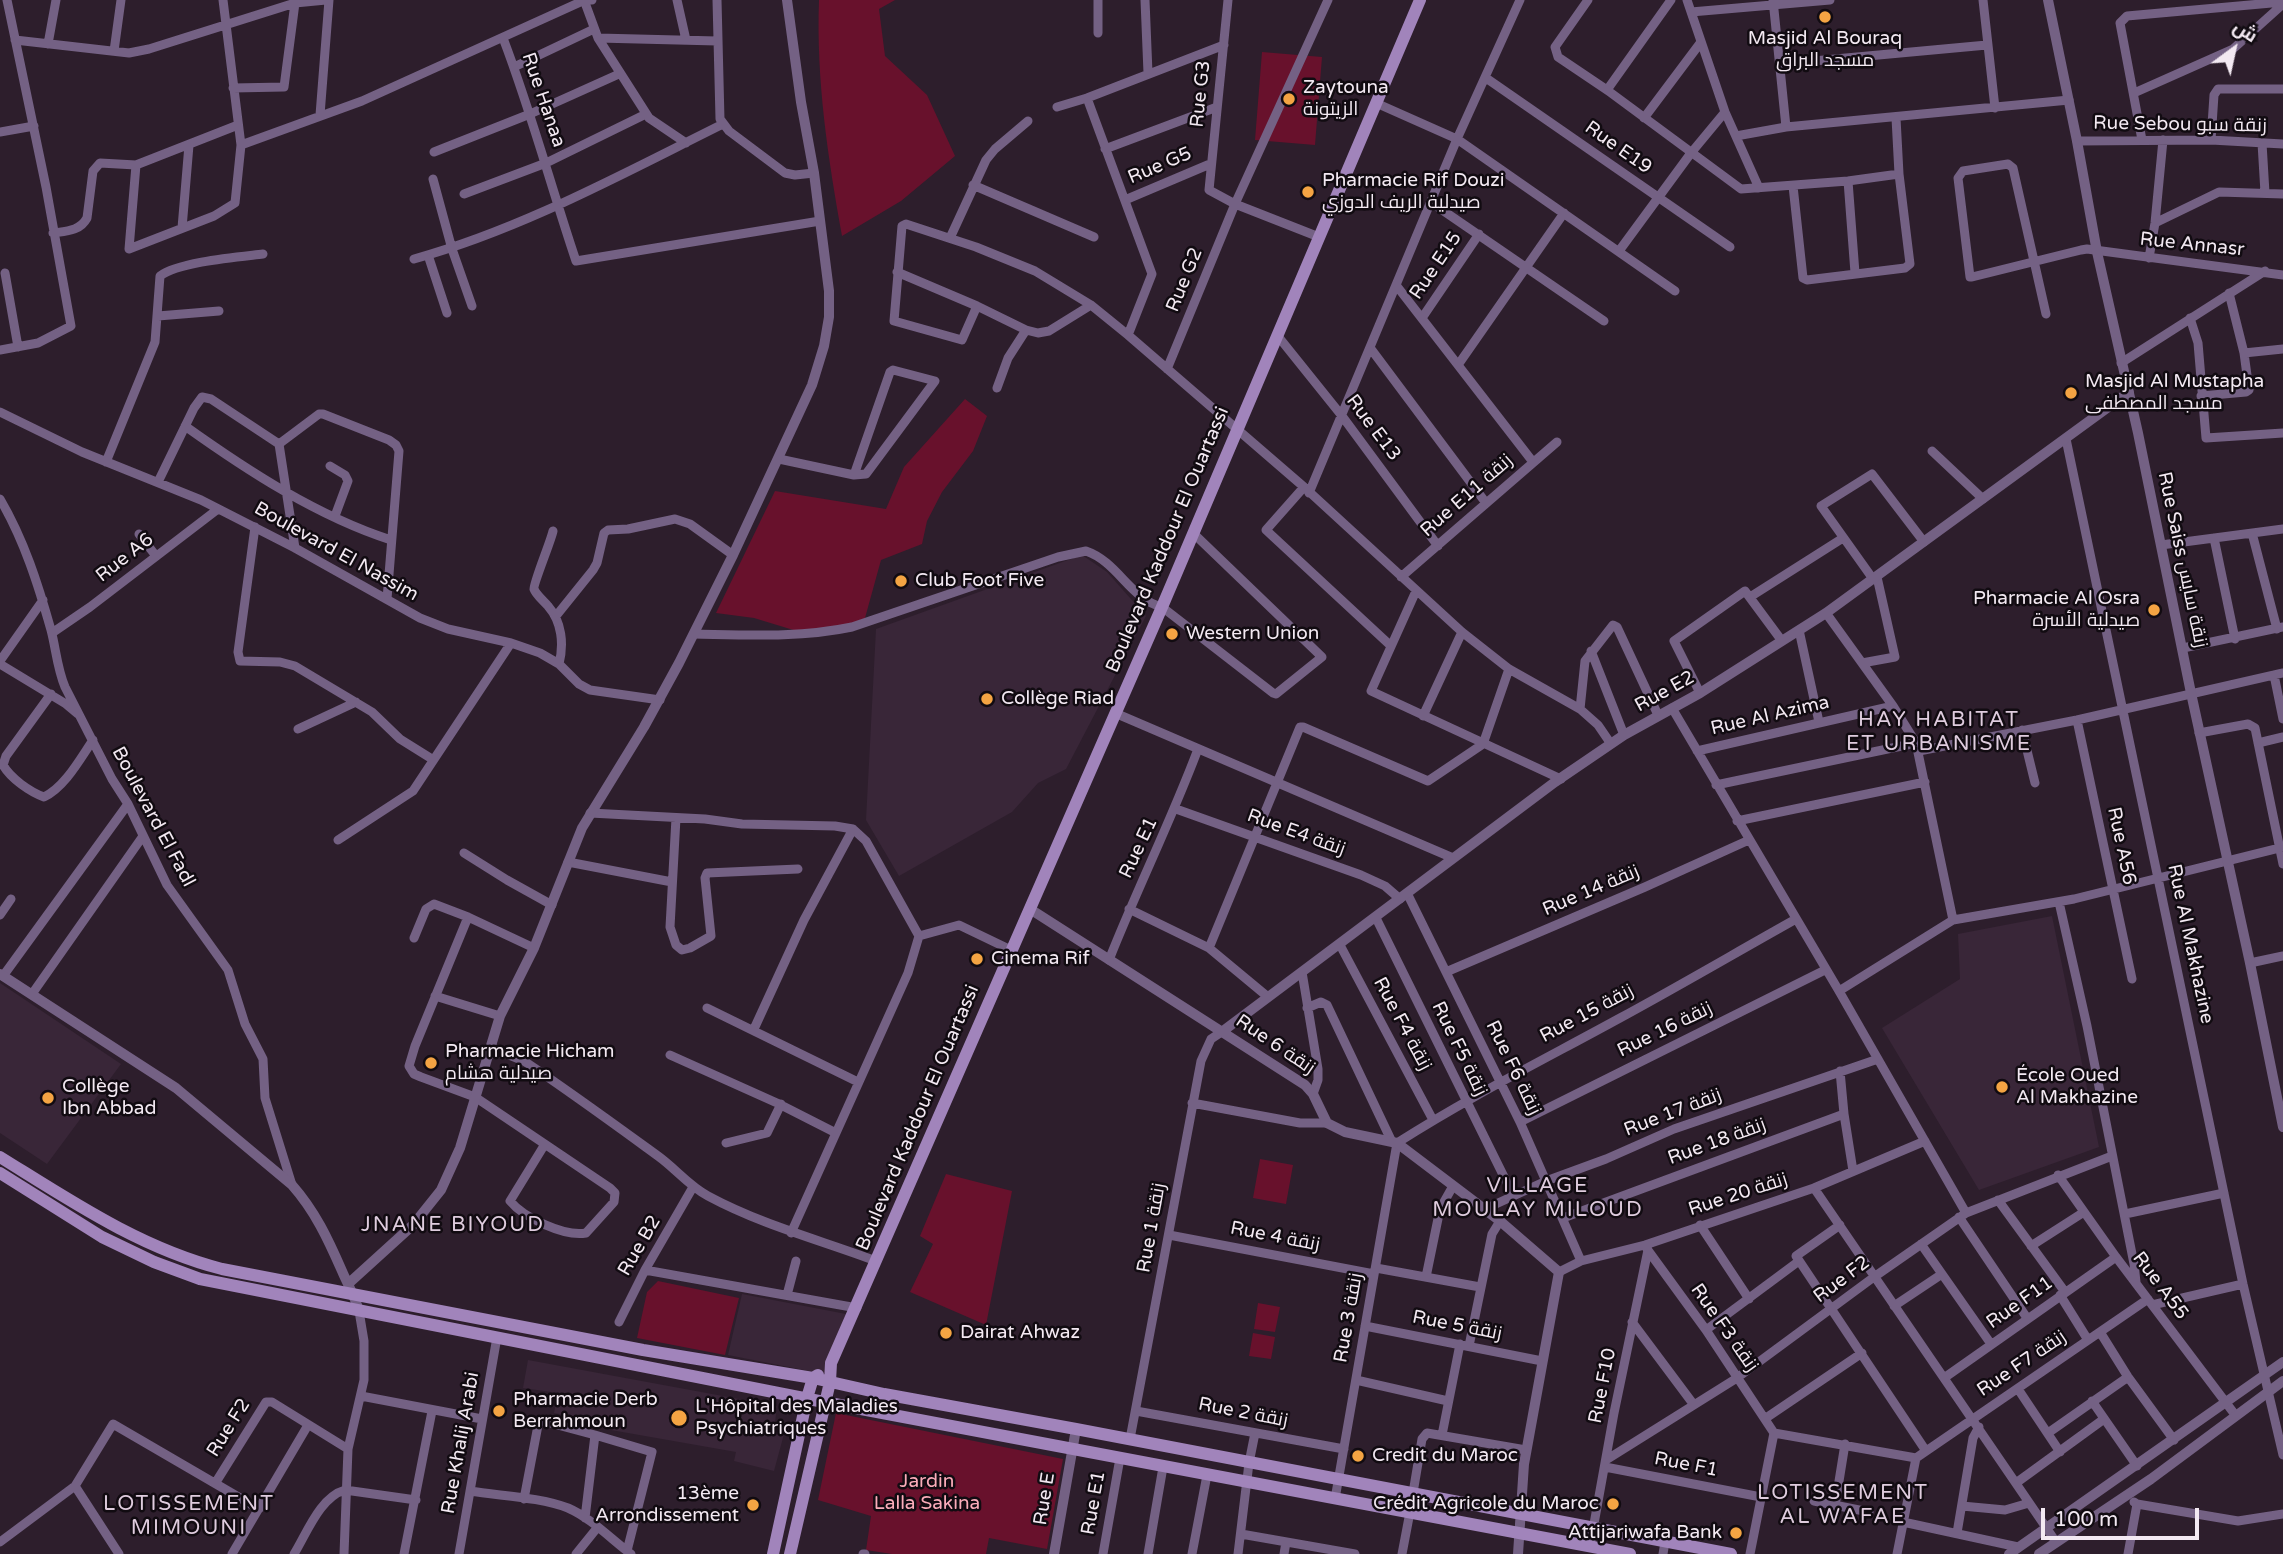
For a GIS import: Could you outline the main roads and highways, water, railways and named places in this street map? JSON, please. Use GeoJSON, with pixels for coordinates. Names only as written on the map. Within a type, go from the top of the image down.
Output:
{"type":"FeatureCollection","features":[{"type":"Feature","properties":{"kind":"main road","name":"Boulevard Kaddour El Ouartassi"},"geometry":{"type":"LineString","coordinates":[[831,1363],[1162,607],[1420,0]]}},
{"type":"Feature","properties":{"kind":"main road"},"geometry":{"type":"LineString","coordinates":[[0,1157],[115,1228],[174,1254],[222,1269],[351,1290],[643,1350],[813,1378],[884,1394],[1413,1493],[1594,1529],[1664,1548],[1731,1554]]}},
{"type":"Feature","properties":{"kind":"main road"},"geometry":{"type":"LineString","coordinates":[[0,1173],[102,1237],[154,1262],[200,1279],[1248,1484],[1630,1554]]}},
{"type":"Feature","properties":{"kind":"main road"},"geometry":{"type":"LineString","coordinates":[[773,1554],[813,1378],[831,1363]]}},
{"type":"Feature","properties":{"kind":"main road"},"geometry":{"type":"LineString","coordinates":[[790,1554],[830,1382],[831,1363]]}},
{"type":"Feature","properties":{"kind":"main road"},"geometry":{"type":"LineString","coordinates":[[785,1496],[801,1503]]}},
{"type":"Feature","properties":{"kind":"place","name":"Masjid Al Bouraq مسجد البراق"},"geometry":{"type":"Point","coordinates":[1825,17]}},
{"type":"Feature","properties":{"kind":"place","name":"Zaytouna الزيتونة"},"geometry":{"type":"Point","coordinates":[1289,99]}},
{"type":"Feature","properties":{"kind":"place","name":"Pharmacie Rif Douzi صيدلية الريف الدوزي"},"geometry":{"type":"Point","coordinates":[1308,192]}},
{"type":"Feature","properties":{"kind":"place","name":"Masjid Al Mustapha مسجد المصطفى"},"geometry":{"type":"Point","coordinates":[2071,393]}},
{"type":"Feature","properties":{"kind":"place","name":"Club Foot Five"},"geometry":{"type":"Point","coordinates":[901,581]}},
{"type":"Feature","properties":{"kind":"place","name":"Pharmacie Al Osra صيدلية الأسرة"},"geometry":{"type":"Point","coordinates":[2154,610]}},
{"type":"Feature","properties":{"kind":"place","name":"Western Union"},"geometry":{"type":"Point","coordinates":[1172,634]}},
{"type":"Feature","properties":{"kind":"place","name":"Collège Riad"},"geometry":{"type":"Point","coordinates":[987,699]}},
{"type":"Feature","properties":{"kind":"place","name":"Cinema Rif"},"geometry":{"type":"Point","coordinates":[977,959]}},
{"type":"Feature","properties":{"kind":"place","name":"Pharmacie Hicham صيدلية هشام"},"geometry":{"type":"Point","coordinates":[431,1063]}},
{"type":"Feature","properties":{"kind":"place","name":"École Oued Al Makhazine"},"geometry":{"type":"Point","coordinates":[2002,1087]}},
{"type":"Feature","properties":{"kind":"place","name":"Collège Ibn Abbad"},"geometry":{"type":"Point","coordinates":[48,1098]}},
{"type":"Feature","properties":{"kind":"place","name":"Dairat Ahwaz"},"geometry":{"type":"Point","coordinates":[946,1333]}},
{"type":"Feature","properties":{"kind":"place","name":"Pharmacie Derb Berrahmoun"},"geometry":{"type":"Point","coordinates":[499,1411]}},
{"type":"Feature","properties":{"kind":"place","name":"L'Hôpital des Maladies Psychiatriques"},"geometry":{"type":"Point","coordinates":[679,1418]}},
{"type":"Feature","properties":{"kind":"place","name":"Credit du Maroc"},"geometry":{"type":"Point","coordinates":[1358,1456]}},
{"type":"Feature","properties":{"kind":"place","name":"Crédit Agricole du Maroc"},"geometry":{"type":"Point","coordinates":[1613,1504]}},
{"type":"Feature","properties":{"kind":"place","name":"13ème Arrondissement"},"geometry":{"type":"Point","coordinates":[753,1505]}},
{"type":"Feature","properties":{"kind":"place","name":"Attijariwafa Bank"},"geometry":{"type":"Point","coordinates":[1736,1533]}},
{"type":"Feature","properties":{"kind":"district","name":"HAY HABITAT ET URBANISME"},"geometry":{"type":"Point","coordinates":[1939,732]}},
{"type":"Feature","properties":{"kind":"district","name":"VILLAGE MOULAY MILOUD"},"geometry":{"type":"Point","coordinates":[1538,1198]}},
{"type":"Feature","properties":{"kind":"district","name":"JNANE BIYOUD"},"geometry":{"type":"Point","coordinates":[453,1225]}},
{"type":"Feature","properties":{"kind":"district","name":"LOTISSEMENT AL WAFAE"},"geometry":{"type":"Point","coordinates":[1843,1505]}},
{"type":"Feature","properties":{"kind":"district","name":"LOTISSEMENT MIMOUNI"},"geometry":{"type":"Point","coordinates":[189,1516]}},
{"type":"Feature","properties":{"kind":"park label","name":"Jardin Lalla Sakina"},"geometry":{"type":"Point","coordinates":[927,1493]}}]}
